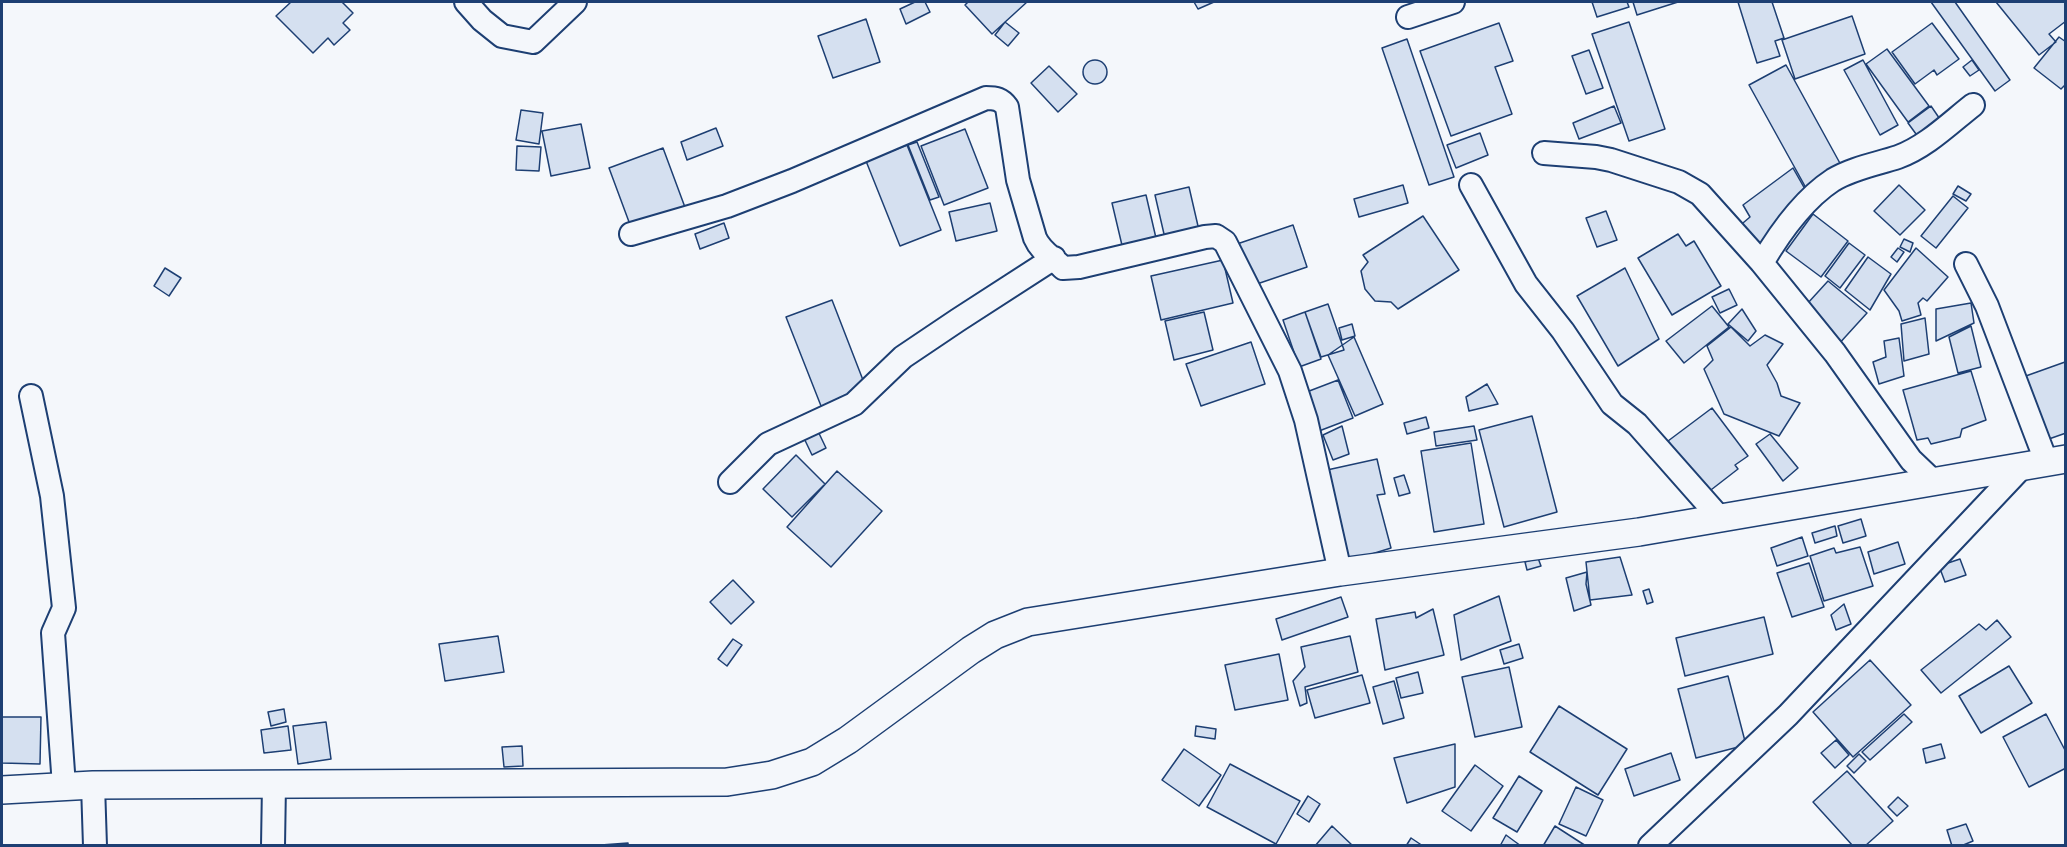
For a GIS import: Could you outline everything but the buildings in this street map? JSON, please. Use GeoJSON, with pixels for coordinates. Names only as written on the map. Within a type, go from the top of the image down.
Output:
{"type":"FeatureCollection","features":[{"type":"Feature","properties":{"kind":"street"},"geometry":{"type":"LineString","coordinates":[[466,2],[482,20],[502,36],[533,42],[575,2]]}},
{"type":"Feature","properties":{"kind":"street"},"geometry":{"type":"LineString","coordinates":[[1408,16],[1453,2]]}},
{"type":"Feature","properties":{"kind":"street"},"geometry":{"type":"LineString","coordinates":[[631,234],[727,206],[986,98],[1002,101],[1007,107],[1018,180],[1035,238],[1039,247],[1063,268],[1078,267],[1205,237],[1216,236],[1225,242],[1290,371],[1306,420],[1340,572]]}},
{"type":"Feature","properties":{"kind":"street"},"geometry":{"type":"LineString","coordinates":[[1762,263],[1779,235],[1798,213],[1833,180],[1916,149],[1973,105]]}},
{"type":"Feature","properties":{"kind":"street"},"geometry":{"type":"LineString","coordinates":[[1544,153],[1596,157],[1679,182],[1700,194],[1762,263],[1834,353],[1911,460],[1933,481]]}},
{"type":"Feature","properties":{"kind":"street"},"geometry":{"type":"LineString","coordinates":[[1472,185],[1526,284],[1563,331],[1612,404],[1637,424],[1720,518]]}},
{"type":"Feature","properties":{"kind":"street"},"geometry":{"type":"LineString","coordinates":[[730,482],[768,444],[854,404],[903,357],[1054,258]]}},
{"type":"Feature","properties":{"kind":"street"},"geometry":{"type":"LineString","coordinates":[[1966,264],[1987,306],[2045,462]]}},
{"type":"Feature","properties":{"kind":"street"},"geometry":{"type":"LineString","coordinates":[[31,396],[52,496],[64,608],[52,633],[64,786]]}},
{"type":"Feature","properties":{"kind":"street"},"geometry":{"type":"LineString","coordinates":[[2,790],[93,784],[727,782],[772,775],[812,762],[848,740],[971,650],[995,635],[1028,622],[1340,572],[1639,532],[2045,462]]}},
{"type":"Feature","properties":{"kind":"street"},"geometry":{"type":"LineString","coordinates":[[1650,846],[1788,715],[2045,462]]}},
{"type":"Feature","properties":{"kind":"street"},"geometry":{"type":"LineString","coordinates":[[93,784],[95,846]]}},
{"type":"Feature","properties":{"kind":"street"},"geometry":{"type":"LineString","coordinates":[[273,846],[274,784]]}}]}
